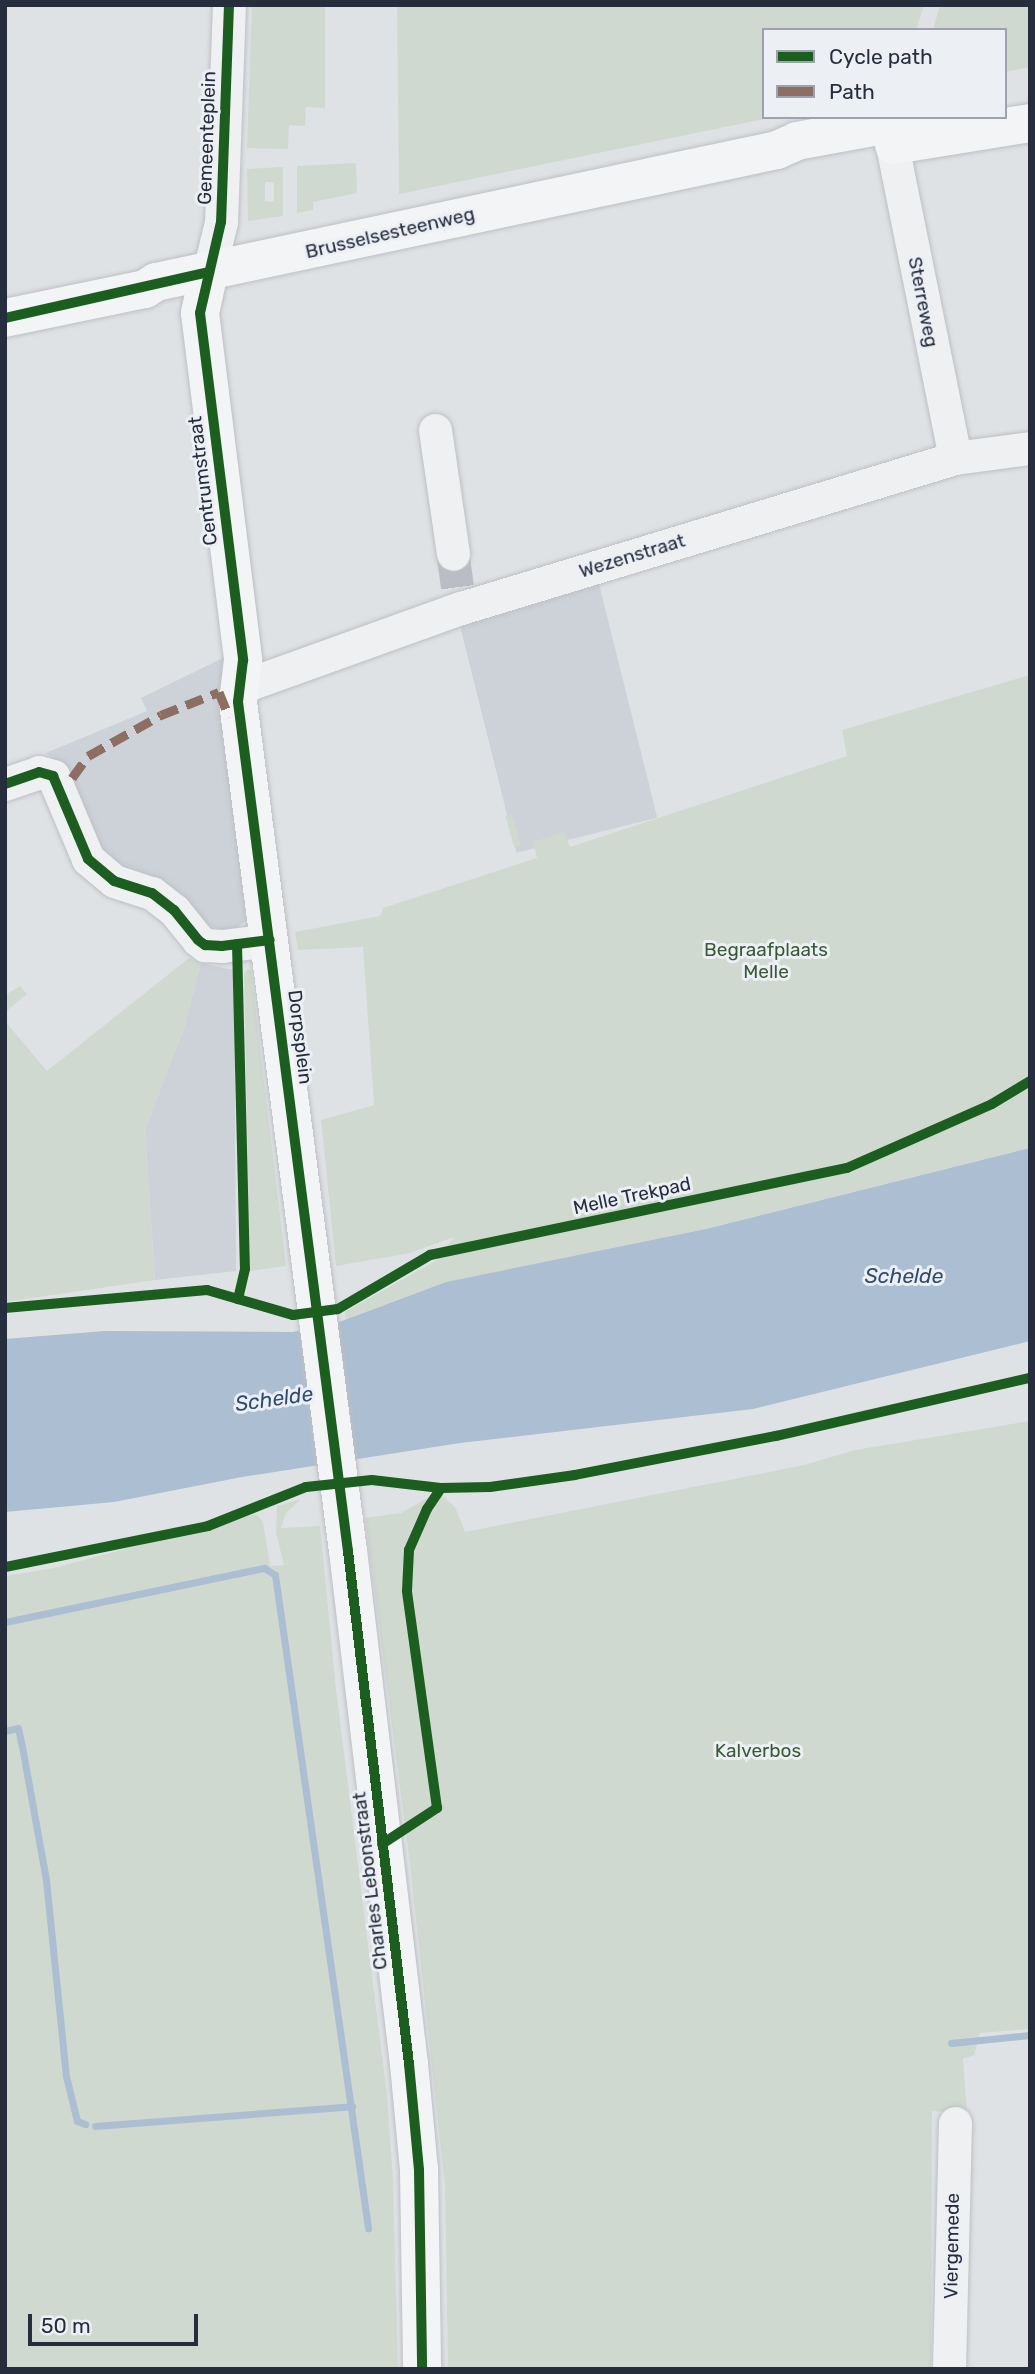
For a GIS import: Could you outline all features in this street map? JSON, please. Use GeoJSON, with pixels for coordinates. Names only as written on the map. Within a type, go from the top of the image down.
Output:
{"type":"FeatureCollection","features":[{"type":"Feature","properties":{"kind":"main road"},"geometry":{"type":"LineString","coordinates":[[1007,110],[1030,107]]}},
{"type":"Feature","properties":{"kind":"main road","name":"Brusselsesteenweg"},"geometry":{"type":"LineString","coordinates":[[5,318],[145,289],[156,282],[777,150],[797,141],[917,119]]}},
{"type":"Feature","properties":{"kind":"main road","name":"Brusselsesteenweg"},"geometry":{"type":"LineString","coordinates":[[777,150],[799,153],[892,145],[1030,123]]}},
{"type":"Feature","properties":{"kind":"main road","name":"Centrumstraat"},"geometry":{"type":"LineString","coordinates":[[209,272],[200,313],[243,660],[240,687]]}},
{"type":"Feature","properties":{"kind":"main road","name":"Dorpsplein"},"geometry":{"type":"LineString","coordinates":[[240,687],[238,702],[253,942],[311,1268],[327,1391]]}},
{"type":"Feature","properties":{"kind":"main road","name":"Charles Lebonstraat"},"geometry":{"type":"LineString","coordinates":[[327,1391],[409,2064],[419,2170],[422,2369]]}},
{"type":"Feature","properties":{"kind":"street","name":"Gemeenteplein"},"geometry":{"type":"LineString","coordinates":[[209,272],[221,222],[229,5]]}},
{"type":"Feature","properties":{"kind":"street","name":"Sterreweg"},"geometry":{"type":"LineString","coordinates":[[892,145],[955,458]]}},
{"type":"Feature","properties":{"kind":"street"},"geometry":{"type":"LineString","coordinates":[[435,430],[453,554]]}},
{"type":"Feature","properties":{"kind":"street","name":"Wezenstraat"},"geometry":{"type":"LineString","coordinates":[[240,687],[460,603],[955,458],[1030,448]]}},
{"type":"Feature","properties":{"kind":"street"},"geometry":{"type":"LineString","coordinates":[[5,784],[39,772],[53,776],[88,859],[114,881],[152,893],[174,910],[191,933],[205,945],[253,942]]}},
{"type":"Feature","properties":{"kind":"street","name":"Viergemede"},"geometry":{"type":"LineString","coordinates":[[949,2369],[955,2123]]}},
{"type":"Feature","properties":{"kind":"shaded area"},"geometry":{"type":"Polygon","coordinates":[[[598,580],[657,818],[517,853],[457,615],[598,580]]]}},
{"type":"Feature","properties":{"kind":"shaded area"},"geometry":{"type":"Polygon","coordinates":[[[231,654],[247,920],[233,931],[218,929],[193,919],[105,865],[61,765],[46,753],[147,711],[141,698],[231,654]]]}},
{"type":"Feature","properties":{"kind":"shaded area"},"geometry":{"type":"Polygon","coordinates":[[[201,963],[234,970],[236,1271],[155,1280],[145,1130],[184,1028],[201,963]]]}},
{"type":"Feature","properties":{"kind":"green space"},"geometry":{"type":"Polygon","coordinates":[[[252,5],[325,5],[325,108],[306,107],[305,126],[289,125],[288,149],[247,148],[252,5]]]}},
{"type":"Feature","properties":{"kind":"green space"},"geometry":{"type":"Polygon","coordinates":[[[397,5],[924,5],[917,28],[762,28],[762,119],[764,119],[399,194],[397,5]]]}},
{"type":"Feature","properties":{"kind":"green space"},"geometry":{"type":"Polygon","coordinates":[[[940,5],[1030,5],[1030,67],[1007,72],[1007,28],[934,28],[940,5]]]}},
{"type":"Feature","properties":{"kind":"green space"},"geometry":{"type":"Polygon","coordinates":[[[356,163],[357,193],[313,202],[313,210],[297,213],[297,166],[356,163]]]}},
{"type":"Feature","properties":{"kind":"green space"},"geometry":{"type":"Polygon","coordinates":[[[283,167],[283,216],[248,221],[247,169],[283,167]],[[265,182],[265,201],[274,202],[274,182],[265,182]]]}},
{"type":"Feature","properties":{"kind":"green space","name":"Begraafplaats Melle"},"geometry":{"type":"Polygon","coordinates":[[[1030,675],[1030,1148],[706,1229],[446,1282],[346,1319],[345,1312],[437,1260],[454,1237],[410,1253],[336,1266],[321,1120],[374,1105],[363,947],[298,950],[295,932],[380,916],[383,908],[537,858],[533,842],[564,832],[570,847],[847,756],[842,730],[1030,675]]]}},
{"type":"Feature","properties":{"kind":"green space"},"geometry":{"type":"Polygon","coordinates":[[[512,814],[521,846],[514,848],[505,816],[512,814]]]}},
{"type":"Feature","properties":{"kind":"green space"},"geometry":{"type":"Polygon","coordinates":[[[189,958],[201,963],[184,1028],[145,1130],[155,1280],[5,1302],[5,1021],[47,1071],[189,958]]]}},
{"type":"Feature","properties":{"kind":"green space"},"geometry":{"type":"Polygon","coordinates":[[[248,969],[251,971],[286,1266],[250,1271],[244,973],[248,969]]]}},
{"type":"Feature","properties":{"kind":"green space"},"geometry":{"type":"Polygon","coordinates":[[[20,986],[27,994],[5,1012],[5,995],[20,986]]]}},
{"type":"Feature","properties":{"kind":"green space","name":"Kalverbos"},"geometry":{"type":"Polygon","coordinates":[[[1030,1421],[1030,2029],[980,2033],[974,2055],[963,2059],[967,2113],[932,2111],[931,2369],[448,2369],[445,2187],[410,1864],[365,1518],[401,1513],[438,1492],[455,1507],[465,1532],[804,1465],[855,1450],[1030,1421]]]}},
{"type":"Feature","properties":{"kind":"green space"},"geometry":{"type":"Polygon","coordinates":[[[301,1499],[286,1513],[281,1528],[320,1526],[336,1689],[387,2095],[393,2180],[398,2369],[5,2369],[5,1576],[54,1568],[256,1514],[263,1522],[270,1566],[284,1565],[276,1533],[277,1506],[301,1499]]]}},
{"type":"Feature","properties":{"kind":"water","name":"Schelde"},"geometry":{"type":"Polygon","coordinates":[[[1030,1148],[1030,1341],[753,1409],[460,1443],[242,1477],[114,1502],[5,1512],[5,1339],[105,1331],[293,1332],[339,1322],[446,1282],[706,1229],[1030,1148]]]}},
{"type":"Feature","properties":{"kind":"waterway"},"geometry":{"type":"LineString","coordinates":[[5,1622],[264,1568],[275,1575],[368,2228]]}},
{"type":"Feature","properties":{"kind":"waterway"},"geometry":{"type":"LineString","coordinates":[[5,1731],[18,1728],[23,1752],[46,1880],[66,2076],[77,2121],[85,2124]]}},
{"type":"Feature","properties":{"kind":"waterway"},"geometry":{"type":"LineString","coordinates":[[951,2043],[1030,2035]]}},
{"type":"Feature","properties":{"kind":"waterway"},"geometry":{"type":"LineString","coordinates":[[95,2126],[352,2106]]}},
{"type":"Feature","properties":{"kind":"tunnel"},"geometry":{"type":"LineString","coordinates":[[453,554],[459,598]]}},
{"type":"Feature","properties":{"kind":"marked path"},"geometry":{"type":"LineString","coordinates":[[72,778],[88,756],[161,715],[219,692],[229,717]]}},
{"type":"Feature","properties":{"kind":"cycle path"},"geometry":{"type":"LineString","coordinates":[[229,5],[221,222],[200,313],[243,660],[238,702],[348,1551],[409,2064],[419,2170],[422,2369]]}},
{"type":"Feature","properties":{"kind":"cycle path"},"geometry":{"type":"LineString","coordinates":[[5,318],[209,272]]}},
{"type":"Feature","properties":{"kind":"cycle path"},"geometry":{"type":"LineString","coordinates":[[5,784],[39,772],[53,776],[88,859],[114,881],[152,893],[174,910],[205,945],[222,946],[270,940]]}},
{"type":"Feature","properties":{"kind":"cycle path"},"geometry":{"type":"LineString","coordinates":[[237,944],[245,1269],[238,1299]]}},
{"type":"Feature","properties":{"kind":"cycle path","name":"Melle Trekpad"},"geometry":{"type":"LineString","coordinates":[[5,1308],[207,1290],[293,1315],[338,1309],[430,1255],[847,1168],[992,1104],[1030,1081]]}},
{"type":"Feature","properties":{"kind":"cycle path"},"geometry":{"type":"LineString","coordinates":[[5,1567],[208,1526],[306,1487],[372,1480],[441,1488],[490,1487],[575,1475],[776,1436],[1030,1378]]}},
{"type":"Feature","properties":{"kind":"cycle path"},"geometry":{"type":"LineString","coordinates":[[382,1844],[437,1808],[407,1591],[409,1550],[427,1509],[441,1488]]}}]}
